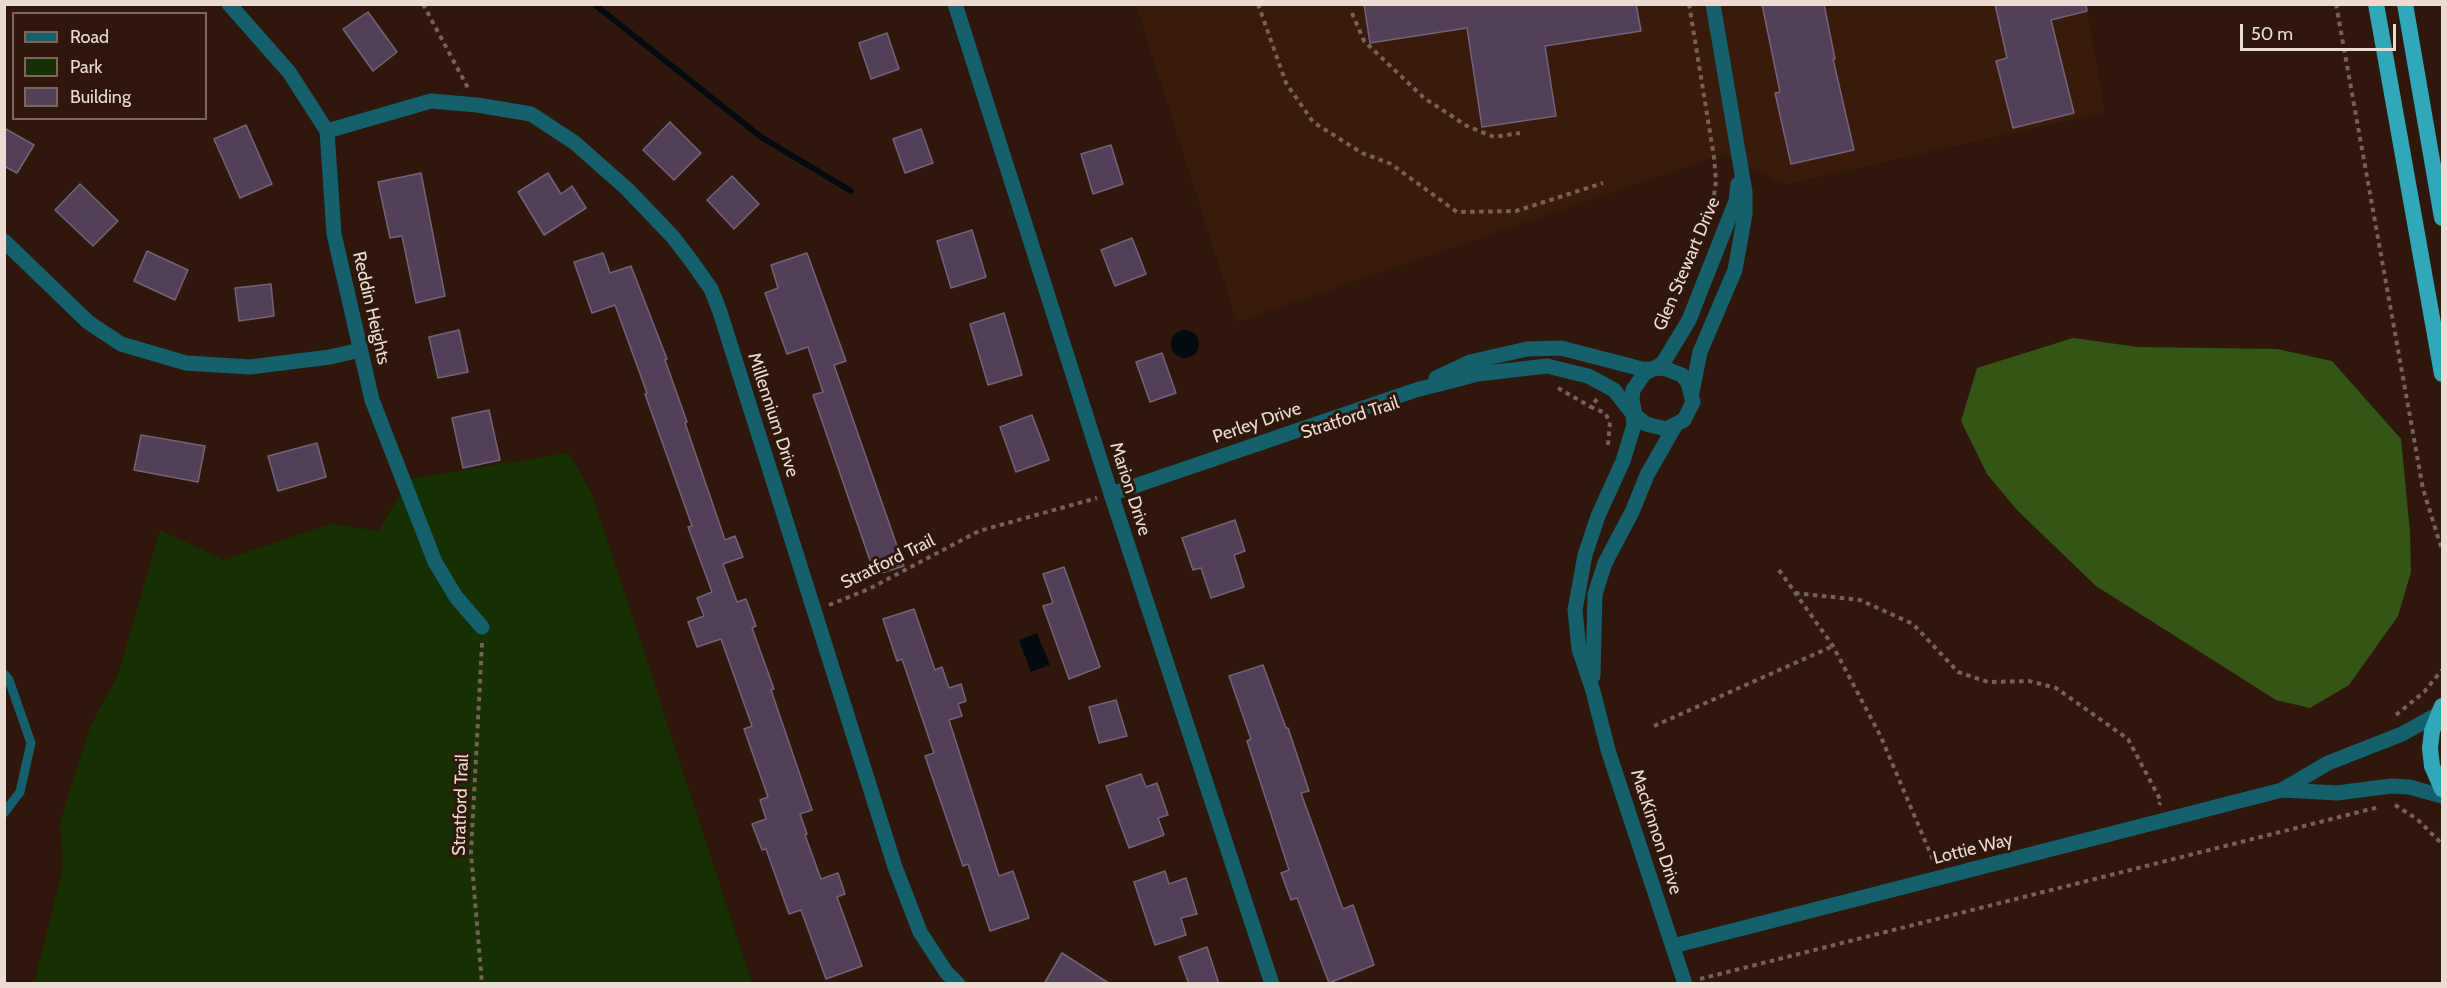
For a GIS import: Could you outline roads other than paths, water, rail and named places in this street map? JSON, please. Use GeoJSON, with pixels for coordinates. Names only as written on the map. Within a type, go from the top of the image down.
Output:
{"type":"FeatureCollection","features":[{"type":"Feature","properties":{"kind":"highway"},"geometry":{"type":"LineString","coordinates":[[2376,4],[2442,374]]}},
{"type":"Feature","properties":{"kind":"highway"},"geometry":{"type":"LineString","coordinates":[[2405,4],[2442,218]]}},
{"type":"Feature","properties":{"kind":"highway"},"geometry":{"type":"LineString","coordinates":[[2440,710],[2432,731],[2430,748],[2432,766],[2442,789]]}},
{"type":"Feature","properties":{"kind":"street","name":"Reddin Heights"},"geometry":{"type":"LineString","coordinates":[[229,4],[289,72],[327,131],[334,234],[372,400],[435,562],[456,597],[482,627]]}},
{"type":"Feature","properties":{"kind":"street","name":"Marion Drive"},"geometry":{"type":"LineString","coordinates":[[955,4],[1111,494],[1272,984]]}},
{"type":"Feature","properties":{"kind":"street","name":"Glen Stewart Drive"},"geometry":{"type":"LineString","coordinates":[[1692,392],[1700,352],[1735,270],[1745,214],[1745,192],[1713,4]]}},
{"type":"Feature","properties":{"kind":"street","name":"Millennium Drive"},"geometry":{"type":"LineString","coordinates":[[327,131],[431,100],[531,114],[575,143],[627,189],[673,237],[711,289],[720,312],[895,867],[920,932],[946,972],[958,984]]}},
{"type":"Feature","properties":{"kind":"street","name":"Glen Stewart Drive"},"geometry":{"type":"LineString","coordinates":[[1653,369],[1663,363],[1689,320],[1736,201],[1739,166]]}},
{"type":"Feature","properties":{"kind":"street"},"geometry":{"type":"LineString","coordinates":[[4,241],[88,322],[121,344],[186,363],[250,367],[330,357],[360,350]]}},
{"type":"Feature","properties":{"kind":"street","name":"Perley Drive"},"geometry":{"type":"LineString","coordinates":[[1416,390],[1470,362],[1527,350],[1561,348],[1642,369],[1653,369]]}},
{"type":"Feature","properties":{"kind":"street","name":"Perley Drive"},"geometry":{"type":"LineString","coordinates":[[1111,494],[1416,390],[1478,374],[1547,366],[1588,376],[1614,390],[1633,414]]}},
{"type":"Feature","properties":{"kind":"street"},"geometry":{"type":"LineString","coordinates":[[1653,369],[1673,370],[1682,375],[1692,392],[1693,402],[1690,412],[1675,426],[1656,428],[1633,414],[1633,390],[1644,374],[1653,369]]}},
{"type":"Feature","properties":{"kind":"street","name":"MacKinnon Drive"},"geometry":{"type":"LineString","coordinates":[[1633,414],[1634,425],[1623,461],[1598,516],[1585,555],[1575,610],[1579,649],[1593,691],[1608,750],[1685,983]]}},
{"type":"Feature","properties":{"kind":"street","name":"MacKinnon Drive"},"geometry":{"type":"LineString","coordinates":[[1593,691],[1595,594],[1605,562],[1632,512],[1647,475],[1675,426]]}},
{"type":"Feature","properties":{"kind":"street","name":"Lottie Way"},"geometry":{"type":"LineString","coordinates":[[1673,946],[2282,790],[2328,763],[2386,741],[2440,710]]}},
{"type":"Feature","properties":{"kind":"street","name":"Lottie Way"},"geometry":{"type":"LineString","coordinates":[[2282,790],[2337,793],[2391,786],[2409,787],[2442,796]]}},
{"type":"Feature","properties":{"kind":"lane"},"geometry":{"type":"LineString","coordinates":[[4,674],[9,680],[31,743],[20,792],[4,813]]}},
{"type":"Feature","properties":{"kind":"waterway"},"geometry":{"type":"LineString","coordinates":[[594,4],[761,137],[851,191]]}}]}
